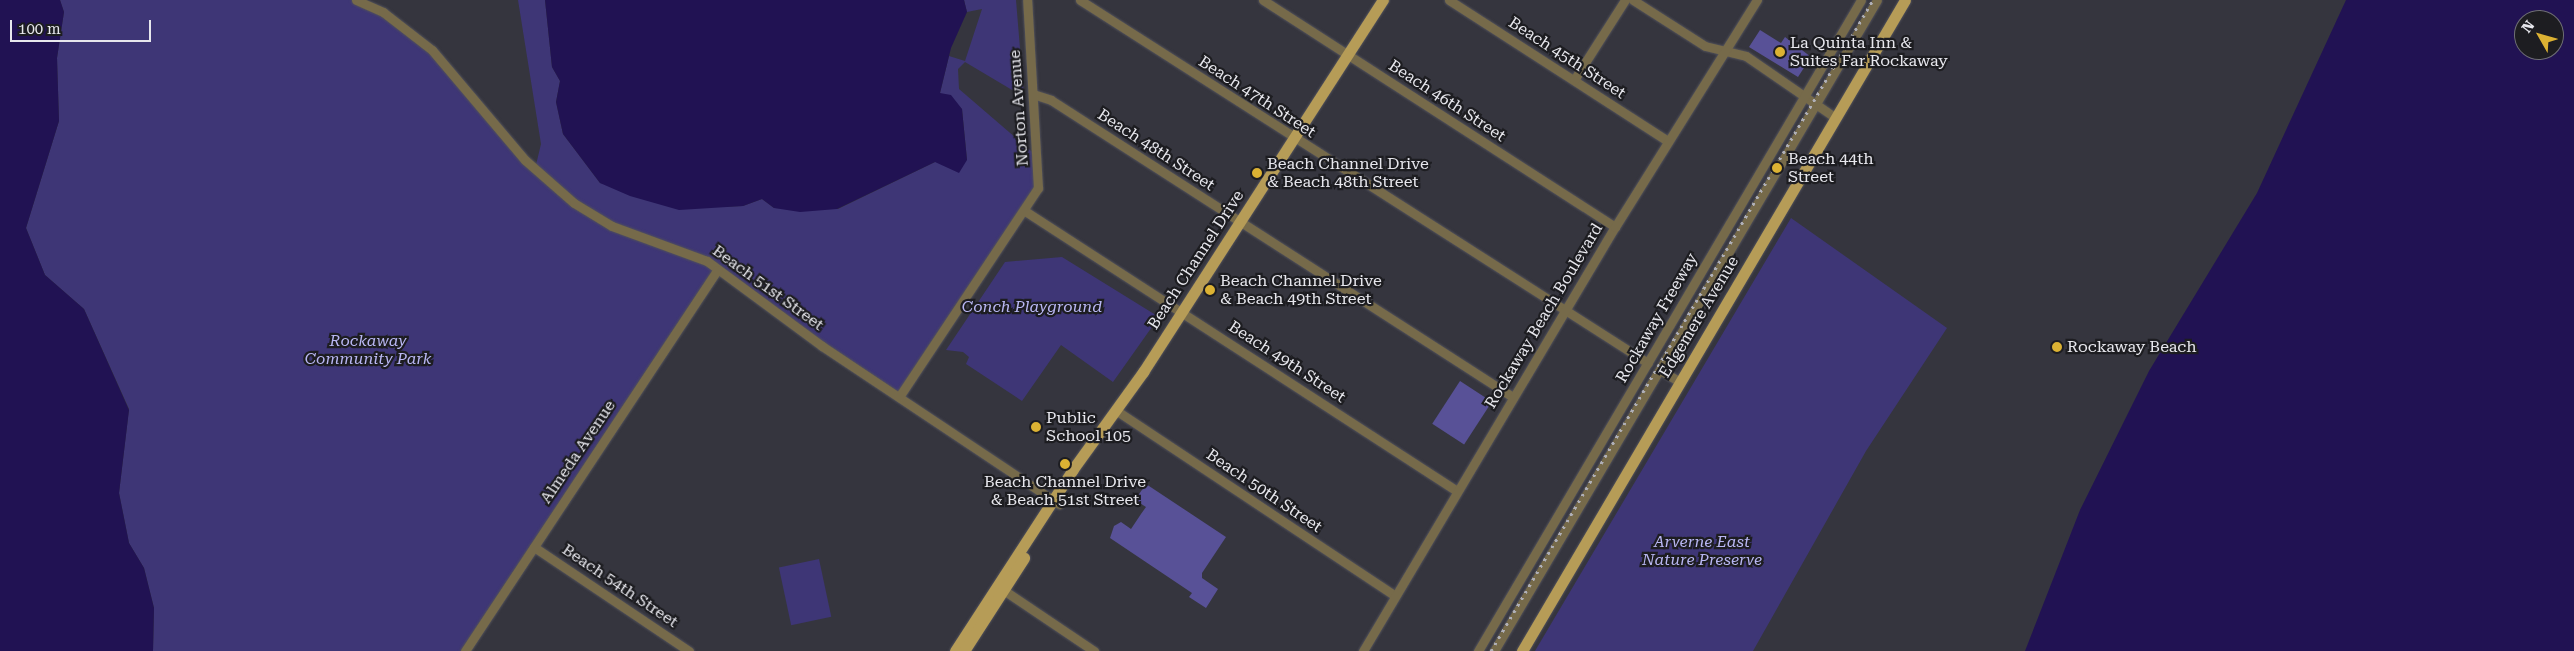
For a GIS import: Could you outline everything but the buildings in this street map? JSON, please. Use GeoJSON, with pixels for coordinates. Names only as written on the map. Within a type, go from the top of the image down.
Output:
{"type":"FeatureCollection","features":[{"type":"Feature","properties":{"kind":"main road","name":"Beach Channel Drive"},"geometry":{"type":"LineString","coordinates":[[954,651],[1000,588],[1383,0]]}},
{"type":"Feature","properties":{"kind":"main road","name":"Edgemere Avenue"},"geometry":{"type":"LineString","coordinates":[[1522,651],[1905,0]]}},
{"type":"Feature","properties":{"kind":"main road","name":"Beach Channel Drive"},"geometry":{"type":"LineString","coordinates":[[964,651],[1000,588]]}},
{"type":"Feature","properties":{"kind":"street","name":"Beach 51st Street"},"geometry":{"type":"LineString","coordinates":[[356,0],[383,12],[432,50],[525,160],[574,203],[612,226],[688,252],[1056,502]]}},
{"type":"Feature","properties":{"kind":"street","name":"Norton Avenue"},"geometry":{"type":"LineString","coordinates":[[899,397],[1025,210],[1040,178],[1026,0]]}},
{"type":"Feature","properties":{"kind":"street","name":"Beach 47th Street"},"geometry":{"type":"LineString","coordinates":[[1080,0],[1564,312],[1648,363]]}},
{"type":"Feature","properties":{"kind":"street","name":"Beach 46th Street"},"geometry":{"type":"LineString","coordinates":[[1264,0],[1614,227]]}},
{"type":"Feature","properties":{"kind":"street","name":"Beach 45th Street"},"geometry":{"type":"LineString","coordinates":[[1449,0],[1668,141]]}},
{"type":"Feature","properties":{"kind":"street"},"geometry":{"type":"LineString","coordinates":[[1574,80],[1625,0]]}},
{"type":"Feature","properties":{"kind":"street"},"geometry":{"type":"LineString","coordinates":[[1633,0],[1705,46],[1746,56],[1836,118]]}},
{"type":"Feature","properties":{"kind":"street","name":"Rockaway Beach Boulevard"},"geometry":{"type":"LineString","coordinates":[[1363,651],[1614,227],[1758,0]]}},
{"type":"Feature","properties":{"kind":"street","name":"Rockaway Freeway"},"geometry":{"type":"LineString","coordinates":[[1478,651],[1861,0]]}},
{"type":"Feature","properties":{"kind":"street","name":"Rockaway Freeway"},"geometry":{"type":"LineString","coordinates":[[1494,651],[1877,0]]}},
{"type":"Feature","properties":{"kind":"street","name":"Beach 48th Street"},"geometry":{"type":"LineString","coordinates":[[1033,94],[1051,100],[1513,398]]}},
{"type":"Feature","properties":{"kind":"street","name":"Beach 49th Street"},"geometry":{"type":"LineString","coordinates":[[1025,210],[1457,491]]}},
{"type":"Feature","properties":{"kind":"street","name":"Almeda Avenue"},"geometry":{"type":"LineString","coordinates":[[466,651],[717,270]]}},
{"type":"Feature","properties":{"kind":"street"},"geometry":{"type":"LineString","coordinates":[[1660,370],[1680,382]]}},
{"type":"Feature","properties":{"kind":"street","name":"Beach 50th Street"},"geometry":{"type":"LineString","coordinates":[[1117,410],[1395,596]]}},
{"type":"Feature","properties":{"kind":"street","name":"Beach 54th Street"},"geometry":{"type":"LineString","coordinates":[[534,547],[689,651]]}},
{"type":"Feature","properties":{"kind":"street"},"geometry":{"type":"LineString","coordinates":[[1000,588],[1094,651]]}},
{"type":"Feature","properties":{"kind":"green space","name":"Rockaway Community Park"},"geometry":{"type":"Polygon","coordinates":[[[60,0],[356,0],[378,10],[432,50],[535,169],[541,144],[518,0],[545,0],[552,67],[560,81],[556,102],[563,134],[600,183],[715,207],[743,206],[762,199],[774,208],[838,209],[935,162],[967,160],[962,109],[940,93],[949,56],[965,61],[982,9],[967,12],[964,0],[1016,0],[1024,97],[965,62],[958,69],[959,89],[1038,157],[1040,179],[899,397],[717,271],[465,651],[153,651],[154,608],[144,568],[129,543],[119,493],[129,409],[84,309],[45,275],[26,228],[59,121],[57,58],[64,12],[60,0]]]}},
{"type":"Feature","properties":{"kind":"green space","name":"Arverne East Nature Preserve"},"geometry":{"type":"Polygon","coordinates":[[[1791,218],[1947,328],[1866,451],[1753,651],[1535,651],[1791,218]]]}},
{"type":"Feature","properties":{"kind":"green space","name":"Conch Playground"},"geometry":{"type":"Polygon","coordinates":[[[1062,257],[1159,317],[1113,382],[1061,345],[1022,401],[966,364],[969,357],[963,352],[946,350],[1005,262],[1062,257]]]}},
{"type":"Feature","properties":{"kind":"green space"},"geometry":{"type":"Polygon","coordinates":[[[819,559],[831,617],[791,625],[779,568],[819,559]]]}},
{"type":"Feature","properties":{"kind":"shaded area"},"geometry":{"type":"Polygon","coordinates":[[[0,0],[60,0],[64,12],[57,58],[59,121],[26,228],[45,275],[84,309],[129,410],[119,493],[129,543],[144,568],[154,608],[153,651],[0,651],[0,0]]]}},
{"type":"Feature","properties":{"kind":"shaded area"},"geometry":{"type":"Polygon","coordinates":[[[545,0],[964,0],[967,12],[951,48],[940,93],[951,95],[962,109],[967,160],[959,173],[935,162],[837,209],[800,212],[774,208],[762,199],[743,206],[679,210],[630,196],[600,183],[563,134],[556,102],[560,81],[552,67],[545,0]]]}},
{"type":"Feature","properties":{"kind":"shaded area"},"geometry":{"type":"Polygon","coordinates":[[[2346,0],[2574,0],[2574,651],[2025,651],[2080,510],[2149,371],[2257,193],[2346,0]]]}},
{"type":"Feature","properties":{"kind":"railway"},"geometry":{"type":"LineString","coordinates":[[1491,651],[1873,0]]}},
{"type":"Feature","properties":{"kind":"place","name":"La Quinta Inn & Suites Far Rockaway"},"geometry":{"type":"Point","coordinates":[1780,52]}},
{"type":"Feature","properties":{"kind":"place","name":"Beach 44th Street"},"geometry":{"type":"Point","coordinates":[1777,168]}},
{"type":"Feature","properties":{"kind":"place","name":"Beach Channel Drive & Beach 48th Street"},"geometry":{"type":"Point","coordinates":[1257,173]}},
{"type":"Feature","properties":{"kind":"place","name":"Beach Channel Drive & Beach 49th Street"},"geometry":{"type":"Point","coordinates":[1210,290]}},
{"type":"Feature","properties":{"kind":"place","name":"Rockaway Beach"},"geometry":{"type":"Point","coordinates":[2057,347]}},
{"type":"Feature","properties":{"kind":"place","name":"Public School 105"},"geometry":{"type":"Point","coordinates":[1036,427]}},
{"type":"Feature","properties":{"kind":"place","name":"Beach Channel Drive & Beach 51st Street"},"geometry":{"type":"Point","coordinates":[1065,464]}}]}
